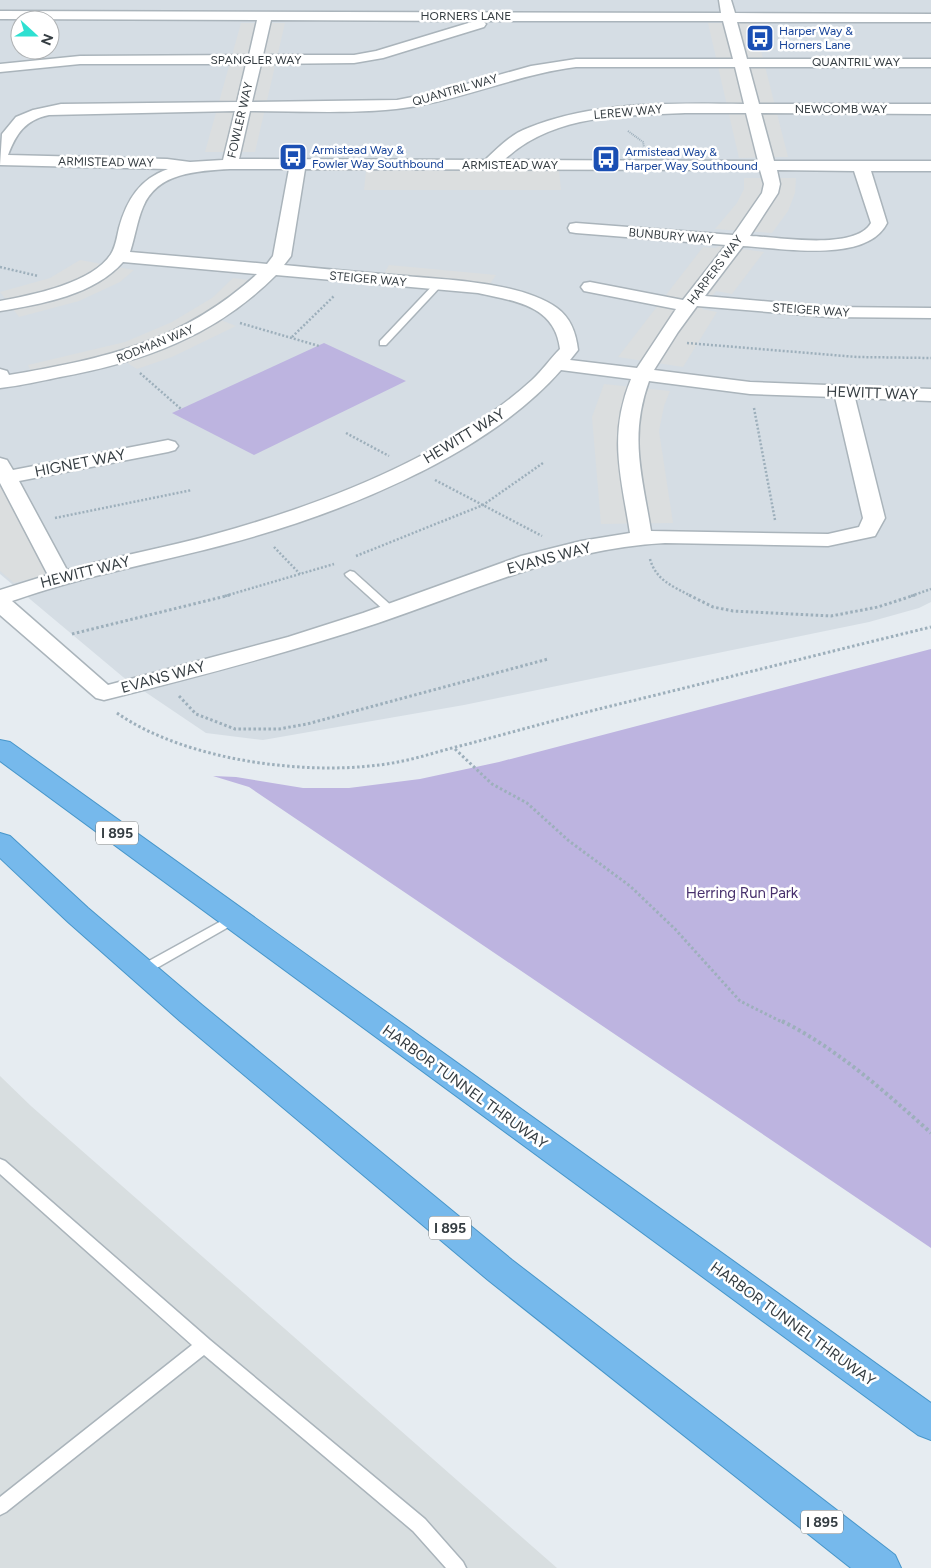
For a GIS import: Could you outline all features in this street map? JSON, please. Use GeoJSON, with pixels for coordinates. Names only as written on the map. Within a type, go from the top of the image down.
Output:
{"type":"FeatureCollection","features":[{"type":"Feature","properties":{"kind":"highway","name":"HARBOR TUNNEL THRUWAY"},"geometry":{"type":"LineString","coordinates":[[0,748],[931,1424]]}},
{"type":"Feature","properties":{"kind":"highway","name":"I 895"},"geometry":{"type":"LineString","coordinates":[[0,842],[78,915],[190,1013],[500,1270],[881,1568]]}},
{"type":"Feature","properties":{"kind":"street","name":"HARPERS WAY"},"geometry":{"type":"LineString","coordinates":[[641,538],[629,461],[627,428],[633,392],[664,340],[738,241],[770,193],[771,177],[751,109],[725,0]]}},
{"type":"Feature","properties":{"kind":"street","name":"HORNERS LANE"},"geometry":{"type":"LineString","coordinates":[[0,15],[931,18]]}},
{"type":"Feature","properties":{"kind":"street","name":"FOWLER WAY"},"geometry":{"type":"LineString","coordinates":[[230,164],[265,16]]}},
{"type":"Feature","properties":{"kind":"street","name":"SPANGLER WAY"},"geometry":{"type":"LineString","coordinates":[[0,68],[80,60],[366,58],[506,16]]}},
{"type":"Feature","properties":{"kind":"street","name":"QUANTRIL WAY"},"geometry":{"type":"LineString","coordinates":[[0,155],[11,129],[18,122],[26,117],[49,110],[118,107],[243,107],[409,103],[525,70],[557,64],[606,61],[931,63]]}},
{"type":"Feature","properties":{"kind":"street","name":"LEREW WAY"},"geometry":{"type":"LineString","coordinates":[[489,165],[514,142],[533,131],[554,123],[604,112],[657,109],[751,109]]}},
{"type":"Feature","properties":{"kind":"street","name":"NEWCOMB WAY"},"geometry":{"type":"LineString","coordinates":[[751,109],[931,109]]}},
{"type":"Feature","properties":{"kind":"street","name":"ARMISTEAD WAY"},"geometry":{"type":"LineString","coordinates":[[0,160],[167,164],[190,168],[230,164],[931,166]]}},
{"type":"Feature","properties":{"kind":"street","name":"RODMAN WAY"},"geometry":{"type":"LineString","coordinates":[[0,380],[104,364],[121,359],[169,341],[198,327],[244,297],[282,256],[298,165]]}},
{"type":"Feature","properties":{"kind":"street","name":"BUNBURY WAY"},"geometry":{"type":"LineString","coordinates":[[576,228],[738,241],[828,244],[850,242],[868,236],[877,229],[879,223],[861,166]]}},
{"type":"Feature","properties":{"kind":"street"},"geometry":{"type":"LineString","coordinates":[[0,306],[38,299],[93,277],[119,256],[136,202],[144,188],[162,176],[190,168]]}},
{"type":"Feature","properties":{"kind":"street","name":"STEIGER WAY"},"geometry":{"type":"LineString","coordinates":[[119,256],[478,288],[497,292],[534,303],[554,314],[564,324],[569,341],[569,350],[558,364]]}},
{"type":"Feature","properties":{"kind":"street","name":"STEIGER WAY"},"geometry":{"type":"LineString","coordinates":[[590,287],[690,303],[829,312],[931,313]]}},
{"type":"Feature","properties":{"kind":"street","name":"HEWITT WAY"},"geometry":{"type":"LineString","coordinates":[[0,598],[32,585],[256,528],[356,491],[410,467],[458,442],[499,416],[558,364],[750,388],[931,395]]}},
{"type":"Feature","properties":{"kind":"street","name":"EVANS WAY"},"geometry":{"type":"LineString","coordinates":[[104,693],[296,642],[529,560],[569,550],[641,538],[828,540],[867,531],[872,525],[874,518],[850,413],[843,392]]}},
{"type":"Feature","properties":{"kind":"street","name":"HIGNET WAY"},"geometry":{"type":"LineString","coordinates":[[5,470],[168,446]]}},
{"type":"Feature","properties":{"kind":"street"},"geometry":{"type":"LineString","coordinates":[[5,470],[61,578]]}},
{"type":"Feature","properties":{"kind":"street"},"geometry":{"type":"LineString","coordinates":[[0,603],[104,693]]}},
{"type":"Feature","properties":{"kind":"lane"},"geometry":{"type":"LineString","coordinates":[[383,343],[438,285]]}},
{"type":"Feature","properties":{"kind":"lane"},"geometry":{"type":"LineString","coordinates":[[350,574],[390,610]]}},
{"type":"Feature","properties":{"kind":"lane"},"geometry":{"type":"LineString","coordinates":[[143,970],[234,918]]}},
{"type":"Feature","properties":{"kind":"lane"},"geometry":{"type":"LineString","coordinates":[[0,1165],[204,1345],[419,1525],[457,1568]]}},
{"type":"Feature","properties":{"kind":"lane"},"geometry":{"type":"LineString","coordinates":[[0,1508],[204,1345]]}},
{"type":"Feature","properties":{"kind":"path"},"geometry":{"type":"LineString","coordinates":[[604,112],[643,142],[648,164]]}},
{"type":"Feature","properties":{"kind":"path"},"geometry":{"type":"LineString","coordinates":[[0,267],[44,278]]}},
{"type":"Feature","properties":{"kind":"path"},"geometry":{"type":"LineString","coordinates":[[319,346],[291,337],[353,278]]}},
{"type":"Feature","properties":{"kind":"path"},"geometry":{"type":"LineString","coordinates":[[664,340],[857,357],[931,358]]}},
{"type":"Feature","properties":{"kind":"path"},"geometry":{"type":"LineString","coordinates":[[121,359],[181,409]]}},
{"type":"Feature","properties":{"kind":"path"},"geometry":{"type":"LineString","coordinates":[[750,388],[779,539]]}},
{"type":"Feature","properties":{"kind":"path"},"geometry":{"type":"LineString","coordinates":[[346,433],[569,550]]}},
{"type":"Feature","properties":{"kind":"path"},"geometry":{"type":"LineString","coordinates":[[349,559],[484,505],[543,463]]}},
{"type":"Feature","properties":{"kind":"path"},"geometry":{"type":"LineString","coordinates":[[33,523],[192,490]]}},
{"type":"Feature","properties":{"kind":"path"},"geometry":{"type":"LineString","coordinates":[[256,528],[300,574]]}},
{"type":"Feature","properties":{"kind":"path"},"geometry":{"type":"LineString","coordinates":[[641,538],[654,572],[666,583],[713,607],[733,611],[831,616],[878,607],[931,589]]}},
{"type":"Feature","properties":{"kind":"path"},"geometry":{"type":"LineString","coordinates":[[71,634],[236,593],[340,562]]}},
{"type":"Feature","properties":{"kind":"path"},"geometry":{"type":"LineString","coordinates":[[104,693],[107,706],[127,720],[159,734],[222,756],[294,767],[359,766],[398,762],[583,712],[931,627]]}},
{"type":"Feature","properties":{"kind":"path"},"geometry":{"type":"LineString","coordinates":[[161,677],[196,714],[235,729],[279,729],[307,724],[548,659]]}},
{"type":"Feature","properties":{"kind":"path"},"geometry":{"type":"LineString","coordinates":[[455,748],[492,784],[527,803],[569,840],[630,886],[675,929],[740,1001],[813,1037],[864,1073],[931,1133]]}},
{"type":"Feature","properties":{"kind":"shaded area"},"geometry":{"type":"Polygon","coordinates":[[[0,0],[931,0],[931,602],[919,608],[869,622],[464,705],[263,740],[206,733],[123,677],[0,574],[0,0]]]}},
{"type":"Feature","properties":{"kind":"shaded area"},"geometry":{"type":"Polygon","coordinates":[[[241,23],[285,23],[255,152],[205,152],[241,23]]]}},
{"type":"Feature","properties":{"kind":"shaded area"},"geometry":{"type":"Polygon","coordinates":[[[708,23],[754,23],[788,157],[739,158],[708,23]]]}},
{"type":"Feature","properties":{"kind":"shaded area"},"geometry":{"type":"Polygon","coordinates":[[[366,171],[559,171],[561,190],[364,190],[366,171]]]}},
{"type":"Feature","properties":{"kind":"shaded area"},"geometry":{"type":"Polygon","coordinates":[[[744,178],[796,178],[795,193],[788,211],[772,233],[715,229],[737,203],[744,189],[744,178]]]}},
{"type":"Feature","properties":{"kind":"shaded area"},"geometry":{"type":"Polygon","coordinates":[[[720,246],[764,252],[732,294],[716,291],[702,309],[717,312],[683,367],[618,357],[703,247],[715,248],[720,246]]]}},
{"type":"Feature","properties":{"kind":"shaded area"},"geometry":{"type":"Polygon","coordinates":[[[80,260],[134,270],[120,282],[79,301],[19,317],[0,292],[50,278],[80,260]]]}},
{"type":"Feature","properties":{"kind":"shaded area"},"geometry":{"type":"Polygon","coordinates":[[[389,265],[496,275],[486,290],[380,280],[389,265]]]}},
{"type":"Feature","properties":{"kind":"shaded area"},"geometry":{"type":"Polygon","coordinates":[[[233,278],[249,280],[224,303],[173,332],[115,353],[31,372],[28,365],[125,342],[172,322],[212,298],[233,278]]]}},
{"type":"Feature","properties":{"kind":"shaded area"},"geometry":{"type":"Polygon","coordinates":[[[221,320],[236,326],[172,357],[137,369],[127,363],[190,338],[221,320]]]}},
{"type":"Feature","properties":{"kind":"shaded area"},"geometry":{"type":"Polygon","coordinates":[[[604,384],[670,391],[664,406],[659,431],[673,523],[601,524],[592,417],[604,384]]]}},
{"type":"Feature","properties":{"kind":"shaded area"},"geometry":{"type":"Polygon","coordinates":[[[0,479],[49,574],[14,583],[0,571],[0,479]]]}},
{"type":"Feature","properties":{"kind":"shaded area"},"geometry":{"type":"Polygon","coordinates":[[[0,1076],[31,1106],[557,1568],[0,1568],[0,1076]]]}},
{"type":"Feature","properties":{"kind":"green space"},"geometry":{"type":"Polygon","coordinates":[[[324,343],[406,381],[254,455],[172,413],[324,343]]]}},
{"type":"Feature","properties":{"kind":"green space","name":"Herring Run Park"},"geometry":{"type":"Polygon","coordinates":[[[931,649],[931,1248],[249,787],[213,776],[236,777],[303,788],[349,788],[420,779],[499,762],[931,649]]]}},
{"type":"Feature","properties":{"kind":"place","name":"Harper Way & Horners Lane"},"geometry":{"type":"Point","coordinates":[760,38]}},
{"type":"Feature","properties":{"kind":"place","name":"Armistead Way & Fowler Way Southbound"},"geometry":{"type":"Point","coordinates":[293,157]}},
{"type":"Feature","properties":{"kind":"place","name":"Armistead Way & Harper Way Southbound"},"geometry":{"type":"Point","coordinates":[606,159]}}]}
